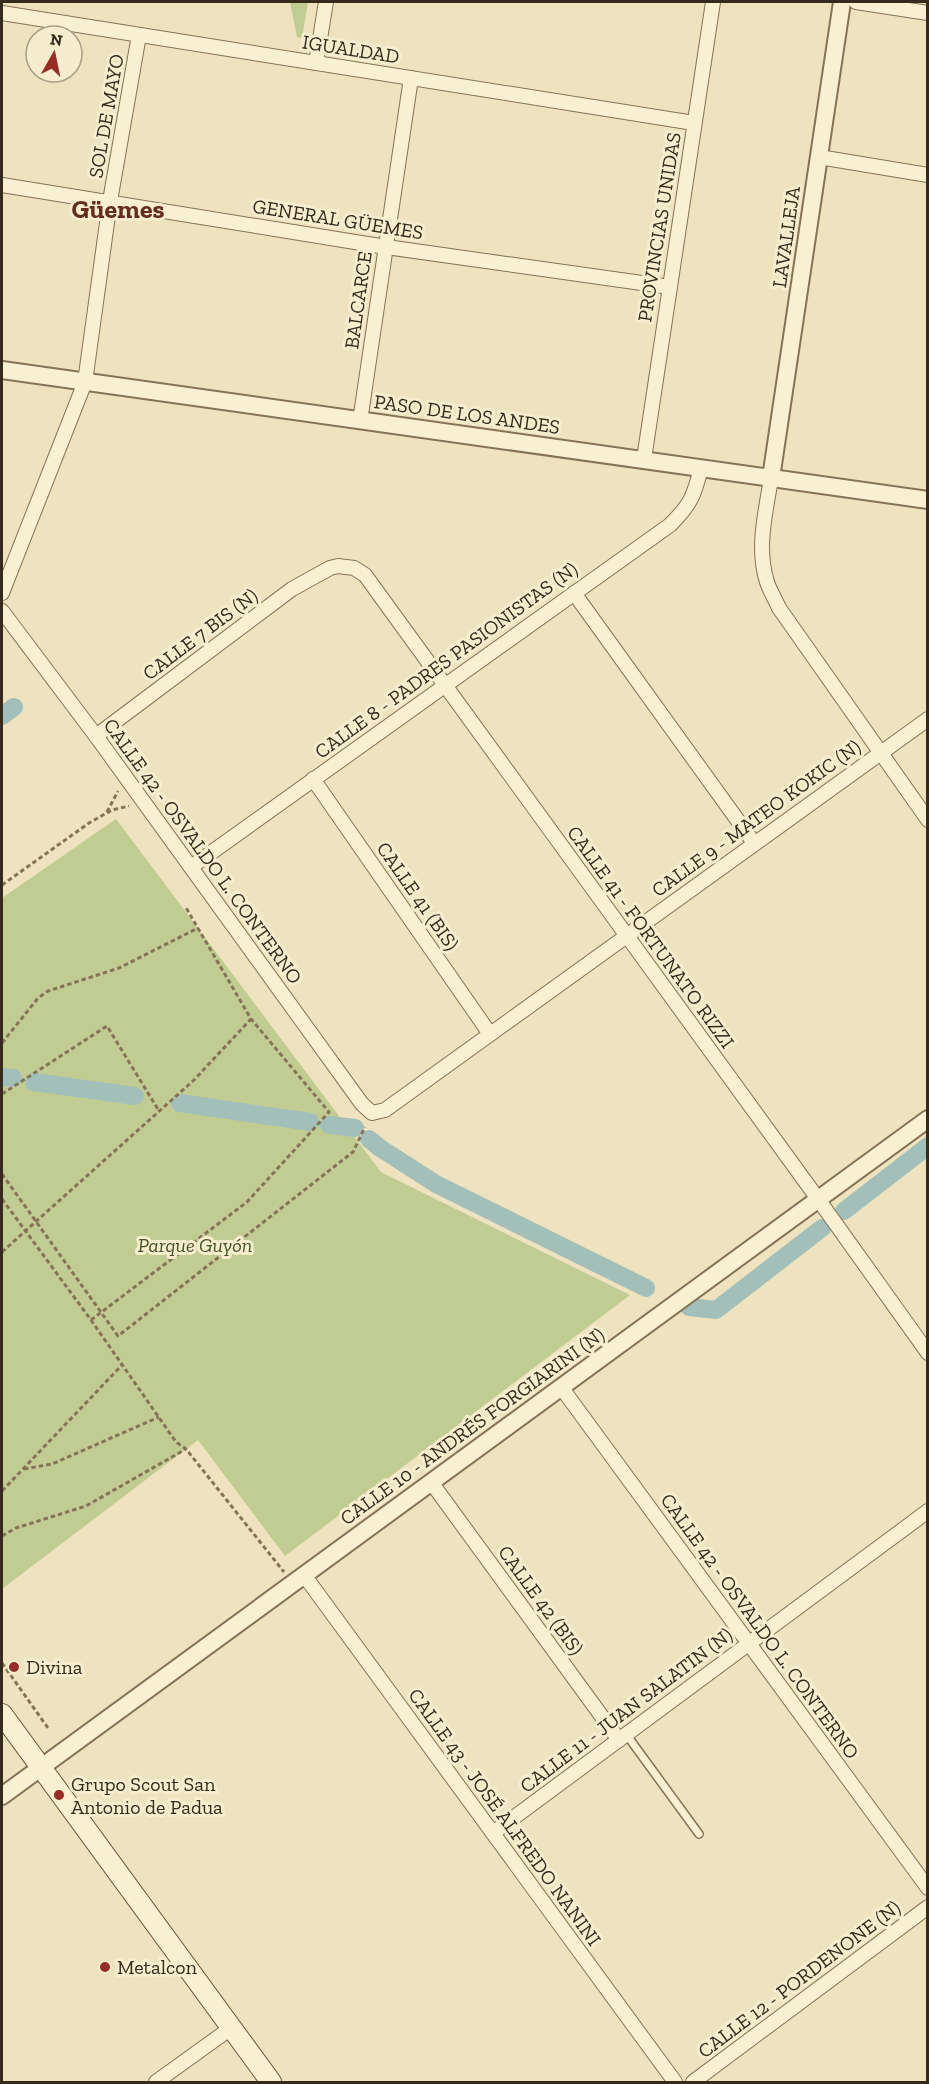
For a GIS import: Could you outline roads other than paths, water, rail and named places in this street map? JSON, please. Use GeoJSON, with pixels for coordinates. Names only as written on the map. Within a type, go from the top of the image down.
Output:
{"type":"FeatureCollection","features":[{"type":"Feature","properties":{"kind":"main road"},"geometry":{"type":"LineString","coordinates":[[2,1714],[271,2082]]}},
{"type":"Feature","properties":{"kind":"street"},"geometry":{"type":"LineString","coordinates":[[316,63],[326,2]]}},
{"type":"Feature","properties":{"kind":"street","name":"PROVINCIAS UNIDAS"},"geometry":{"type":"LineString","coordinates":[[644,459],[713,2]]}},
{"type":"Feature","properties":{"kind":"street","name":"LAVALLEJA"},"geometry":{"type":"LineString","coordinates":[[771,478],[842,2]]}},
{"type":"Feature","properties":{"kind":"street"},"geometry":{"type":"LineString","coordinates":[[856,2],[927,13]]}},
{"type":"Feature","properties":{"kind":"street","name":"IGUALDAD"},"geometry":{"type":"LineString","coordinates":[[2,13],[694,123]]}},
{"type":"Feature","properties":{"kind":"street","name":"SOL DE MAYO"},"geometry":{"type":"LineString","coordinates":[[2,594],[85,382],[110,201],[140,35]]}},
{"type":"Feature","properties":{"kind":"street","name":"BALCARCE"},"geometry":{"type":"LineString","coordinates":[[360,422],[411,78]]}},
{"type":"Feature","properties":{"kind":"street"},"geometry":{"type":"LineString","coordinates":[[819,157],[927,175]]}},
{"type":"Feature","properties":{"kind":"street","name":"GENERAL GÜEMES"},"geometry":{"type":"LineString","coordinates":[[2,185],[386,247],[670,287]]}},
{"type":"Feature","properties":{"kind":"street","name":"PASO DE LOS ANDES"},"geometry":{"type":"LineString","coordinates":[[2,370],[927,500]]}},
{"type":"Feature","properties":{"kind":"street","name":"CALLE 8 - PADRES PASIONISTAS (N)"},"geometry":{"type":"LineString","coordinates":[[191,867],[669,525],[685,510],[694,495],[701,468]]}},
{"type":"Feature","properties":{"kind":"street"},"geometry":{"type":"LineString","coordinates":[[771,478],[762,537],[762,561],[767,583],[779,608],[927,820]]}},
{"type":"Feature","properties":{"kind":"street","name":"CALLE 41 - FORTUNATO RIZZI"},"geometry":{"type":"LineString","coordinates":[[330,568],[338,566],[354,568],[365,575],[818,1199],[927,1353]]}},
{"type":"Feature","properties":{"kind":"street","name":"CALLE 7 BIS (N)"},"geometry":{"type":"LineString","coordinates":[[96,736],[292,589],[330,568]]}},
{"type":"Feature","properties":{"kind":"street"},"geometry":{"type":"LineString","coordinates":[[574,593],[754,843]]}},
{"type":"Feature","properties":{"kind":"street","name":"CALLE 42 - OSVALDO L. CONTERNO"},"geometry":{"type":"LineString","coordinates":[[2,611],[122,771],[362,1104],[372,1113]]}},
{"type":"Feature","properties":{"kind":"street","name":"CALLE 9 - MATEO KOKIC (N)"},"geometry":{"type":"LineString","coordinates":[[372,1113],[385,1110],[927,719]]}},
{"type":"Feature","properties":{"kind":"street","name":"CALLE 41 (BIS)"},"geometry":{"type":"LineString","coordinates":[[314,779],[490,1034]]}},
{"type":"Feature","properties":{"kind":"street","name":"CALLE 10 - ANDRÉS FORGIARINI (N)"},"geometry":{"type":"LineString","coordinates":[[2,1796],[927,1119]]}},
{"type":"Feature","properties":{"kind":"street","name":"CALLE 42 - OSVALDO L. CONTERNO"},"geometry":{"type":"LineString","coordinates":[[561,1387],[927,1888]]}},
{"type":"Feature","properties":{"kind":"street","name":"CALLE 42 (BIS)"},"geometry":{"type":"LineString","coordinates":[[431,1482],[623,1737]]}},
{"type":"Feature","properties":{"kind":"street","name":"CALLE 11 - JUAN SALATIN (N)"},"geometry":{"type":"LineString","coordinates":[[493,1833],[927,1511]]}},
{"type":"Feature","properties":{"kind":"street","name":"CALLE 43 - JOSÉ ALFREDO NANINI"},"geometry":{"type":"LineString","coordinates":[[298,1579],[493,1833],[675,2082]]}},
{"type":"Feature","properties":{"kind":"street","name":"CALLE 12 - PORDENONE (N)"},"geometry":{"type":"LineString","coordinates":[[693,2082],[927,1907]]}},
{"type":"Feature","properties":{"kind":"street"},"geometry":{"type":"LineString","coordinates":[[156,2082],[231,2028]]}},
{"type":"Feature","properties":{"kind":"lane"},"geometry":{"type":"LineString","coordinates":[[623,1737],[699,1834]]}},
{"type":"Feature","properties":{"kind":"waterway"},"geometry":{"type":"LineString","coordinates":[[2,716],[14,707]]}},
{"type":"Feature","properties":{"kind":"waterway"},"geometry":{"type":"LineString","coordinates":[[2,1077],[13,1078]]}},
{"type":"Feature","properties":{"kind":"waterway"},"geometry":{"type":"LineString","coordinates":[[34,1082],[135,1096]]}},
{"type":"Feature","properties":{"kind":"waterway"},"geometry":{"type":"LineString","coordinates":[[180,1103],[310,1122]]}},
{"type":"Feature","properties":{"kind":"waterway"},"geometry":{"type":"LineString","coordinates":[[329,1125],[355,1128]]}},
{"type":"Feature","properties":{"kind":"waterway"},"geometry":{"type":"LineString","coordinates":[[369,1139],[436,1184],[646,1288]]}},
{"type":"Feature","properties":{"kind":"waterway"},"geometry":{"type":"LineString","coordinates":[[844,1211],[928,1146]]}},
{"type":"Feature","properties":{"kind":"waterway"},"geometry":{"type":"LineString","coordinates":[[689,1307],[716,1310],[822,1228]]}},
{"type":"Feature","properties":{"kind":"place","name":"Divina"},"geometry":{"type":"Point","coordinates":[14,1667]}},
{"type":"Feature","properties":{"kind":"place","name":"Grupo Scout San Antonio de Padua"},"geometry":{"type":"Point","coordinates":[59,1795]}},
{"type":"Feature","properties":{"kind":"place","name":"Metalcon"},"geometry":{"type":"Point","coordinates":[105,1967]}},
{"type":"Feature","properties":{"kind":"district","name":"Güemes"},"geometry":{"type":"Point","coordinates":[118,209]}},
{"type":"Feature","properties":{"kind":"park label","name":"Parque Guyón"},"geometry":{"type":"Point","coordinates":[195,1245]}}]}
